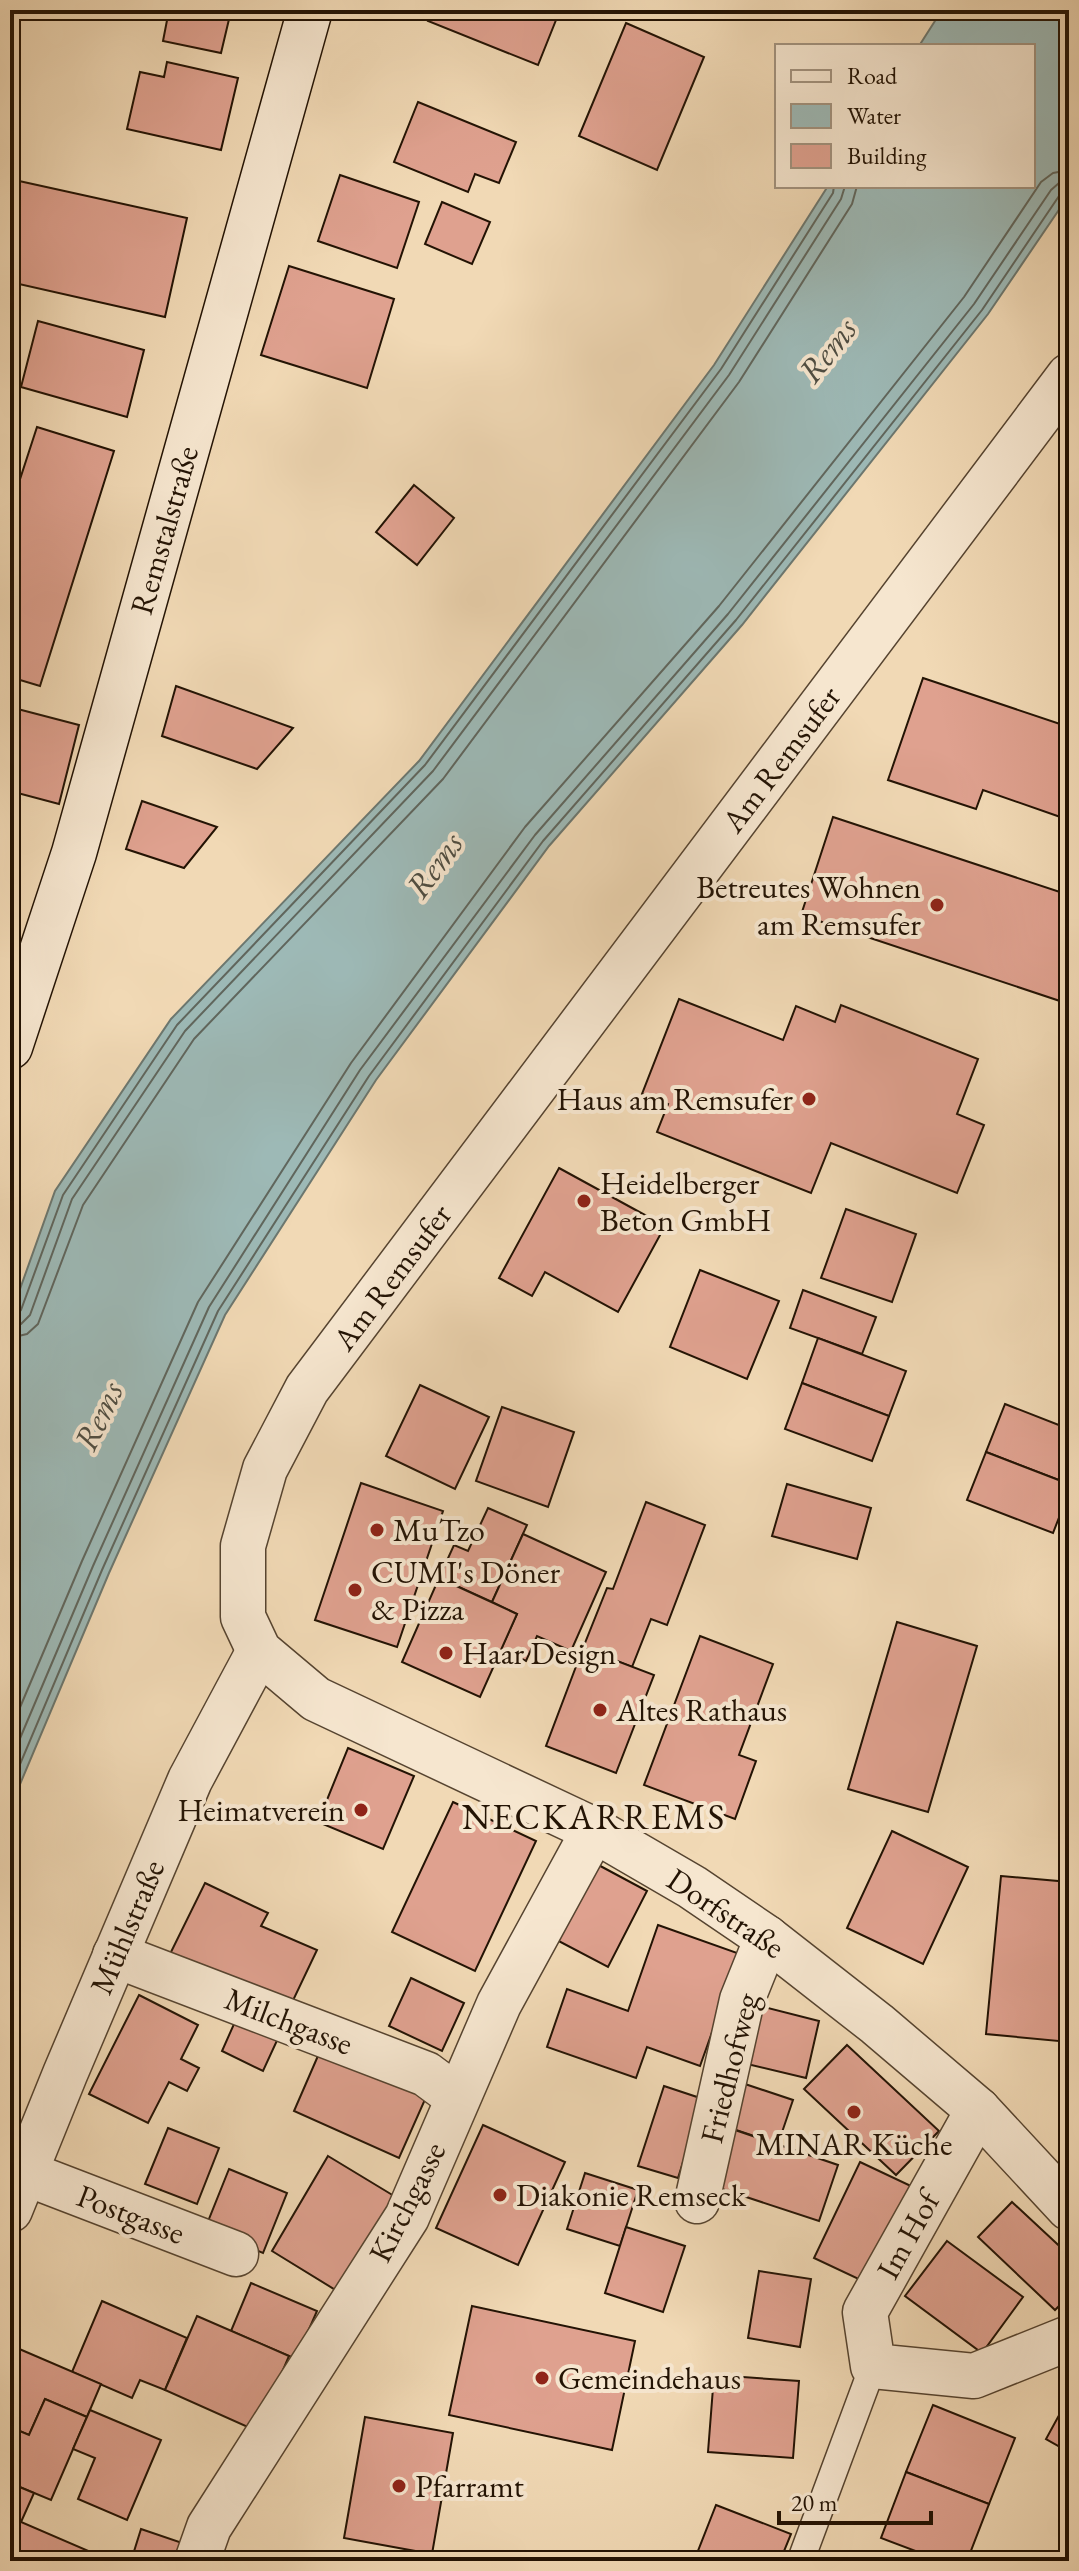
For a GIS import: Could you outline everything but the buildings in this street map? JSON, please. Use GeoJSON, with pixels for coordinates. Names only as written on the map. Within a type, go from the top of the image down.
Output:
{"type":"FeatureCollection","features":[{"type":"Feature","properties":{"kind":"street","name":"Remstalstraße"},"geometry":{"type":"LineString","coordinates":[[10,1047],[74,853],[310,10]]}},
{"type":"Feature","properties":{"kind":"street","name":"Am Remsufer"},"geometry":{"type":"LineString","coordinates":[[243,1546],[265,1469],[307,1389],[1069,376]]}},
{"type":"Feature","properties":{"kind":"street","name":"Dorfstraße"},"geometry":{"type":"LineString","coordinates":[[243,1546],[243,1617],[259,1651],[316,1699],[594,1830],[692,1887],[767,1938],[877,2024],[978,2110],[1069,2208]]}},
{"type":"Feature","properties":{"kind":"street","name":"Mühlstraße"},"geometry":{"type":"LineString","coordinates":[[18,2192],[190,1780],[259,1651]]}},
{"type":"Feature","properties":{"kind":"street","name":"Kirchgasse"},"geometry":{"type":"LineString","coordinates":[[197,2561],[209,2527],[407,2217],[499,2004],[594,1830]]}},
{"type":"Feature","properties":{"kind":"street","name":"Friedhofweg"},"geometry":{"type":"LineString","coordinates":[[697,2201],[742,2000],[767,1938]]}},
{"type":"Feature","properties":{"kind":"street","name":"Milchgasse"},"geometry":{"type":"LineString","coordinates":[[115,1955],[426,2074],[457,2097]]}},
{"type":"Feature","properties":{"kind":"street","name":"Im Hof"},"geometry":{"type":"LineString","coordinates":[[873,2366],[865,2312],[978,2110]]}},
{"type":"Feature","properties":{"kind":"street","name":"Postgasse"},"geometry":{"type":"LineString","coordinates":[[18,2192],[236,2254]]}},
{"type":"Feature","properties":{"kind":"street"},"geometry":{"type":"LineString","coordinates":[[873,2366],[974,2376],[1069,2338]]}},
{"type":"Feature","properties":{"kind":"lane","name":"Im Hof"},"geometry":{"type":"LineString","coordinates":[[802,2557],[873,2366]]}},
{"type":"Feature","properties":{"kind":"water","name":"Rems"},"geometry":{"type":"Polygon","coordinates":[[[942,10],[1069,10],[1069,195],[988,314],[742,625],[549,846],[376,1080],[225,1315],[109,1573],[10,1808],[10,1317],[55,1191],[171,1019],[419,761],[714,365],[827,188],[1035,188],[1035,44],[920,44],[942,10]]]}},
{"type":"Feature","properties":{"kind":"place","name":"Betreutes Wohnen am Remsufer"},"geometry":{"type":"Point","coordinates":[937,905]}},
{"type":"Feature","properties":{"kind":"place","name":"Haus am Remsufer"},"geometry":{"type":"Point","coordinates":[809,1099]}},
{"type":"Feature","properties":{"kind":"place","name":"Heidelberger Beton GmbH"},"geometry":{"type":"Point","coordinates":[584,1201]}},
{"type":"Feature","properties":{"kind":"place","name":"MuTzo"},"geometry":{"type":"Point","coordinates":[377,1530]}},
{"type":"Feature","properties":{"kind":"place","name":"CUMI's Döner & Pizza"},"geometry":{"type":"Point","coordinates":[355,1590]}},
{"type":"Feature","properties":{"kind":"place","name":"Haar Design"},"geometry":{"type":"Point","coordinates":[446,1653]}},
{"type":"Feature","properties":{"kind":"place","name":"Altes Rathaus"},"geometry":{"type":"Point","coordinates":[600,1710]}},
{"type":"Feature","properties":{"kind":"place","name":"Heimatverein"},"geometry":{"type":"Point","coordinates":[361,1810]}},
{"type":"Feature","properties":{"kind":"place","name":"MINAR Küche"},"geometry":{"type":"Point","coordinates":[854,2112]}},
{"type":"Feature","properties":{"kind":"place","name":"Diakonie Remseck"},"geometry":{"type":"Point","coordinates":[500,2195]}},
{"type":"Feature","properties":{"kind":"place","name":"Gemeindehaus"},"geometry":{"type":"Point","coordinates":[542,2378]}},
{"type":"Feature","properties":{"kind":"place","name":"Pfarramt"},"geometry":{"type":"Point","coordinates":[399,2486]}},
{"type":"Feature","properties":{"kind":"district","name":"NECKARREMS"},"geometry":{"type":"Point","coordinates":[594,1816]}}]}
